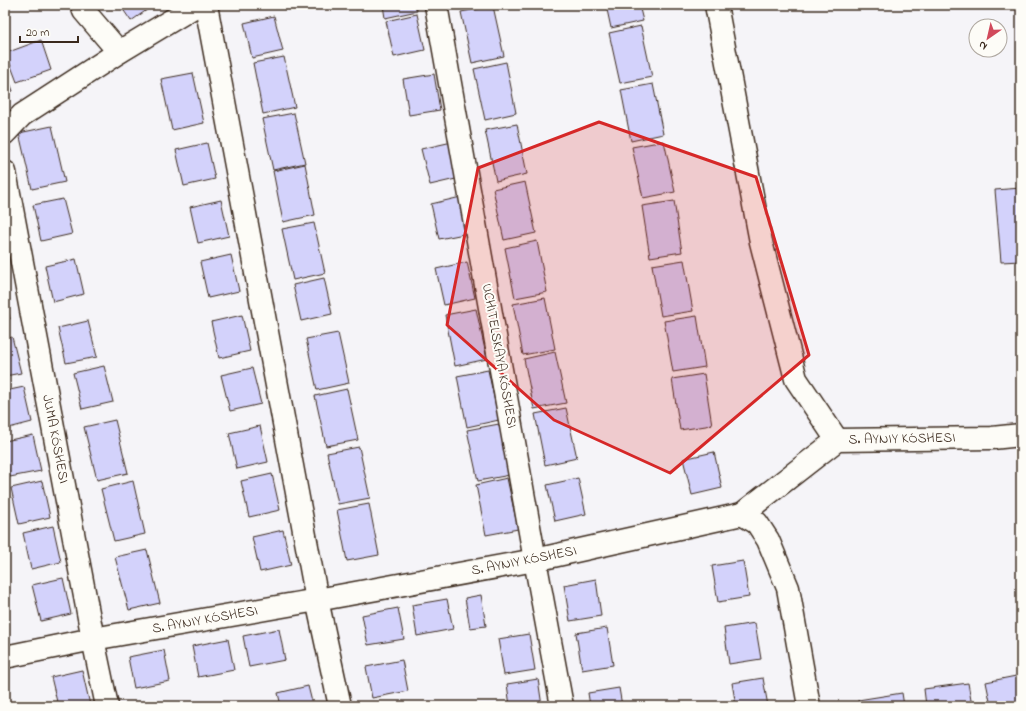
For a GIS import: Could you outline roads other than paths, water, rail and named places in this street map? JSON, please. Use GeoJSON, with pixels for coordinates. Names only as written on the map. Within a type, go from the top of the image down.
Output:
{"type":"FeatureCollection","features":[{"type":"Feature","properties":{"kind":"street"},"geometry":{"type":"LineString","coordinates":[[82,5],[84,11],[119,52]]}},
{"type":"Feature","properties":{"kind":"street"},"geometry":{"type":"LineString","coordinates":[[5,133],[22,116],[119,52],[197,5]]}},
{"type":"Feature","properties":{"kind":"street"},"geometry":{"type":"LineString","coordinates":[[206,5],[317,600],[340,706]]}},
{"type":"Feature","properties":{"kind":"street","name":"UCHITELSKAYA KÓSHESI"},"geometry":{"type":"LineString","coordinates":[[436,5],[562,706]]}},
{"type":"Feature","properties":{"kind":"street"},"geometry":{"type":"LineString","coordinates":[[716,5],[761,242],[796,378],[837,440]]}},
{"type":"Feature","properties":{"kind":"street","name":"JUMA KÓSHESI"},"geometry":{"type":"LineString","coordinates":[[5,172],[107,706]]}},
{"type":"Feature","properties":{"kind":"street","name":"S. AYNIY KÓSHESI"},"geometry":{"type":"LineString","coordinates":[[5,657],[93,639],[535,560],[742,514],[837,440],[992,438],[1021,435]]}},
{"type":"Feature","properties":{"kind":"street"},"geometry":{"type":"LineString","coordinates":[[742,514],[757,523],[768,540],[788,588],[809,706]]}}]}
